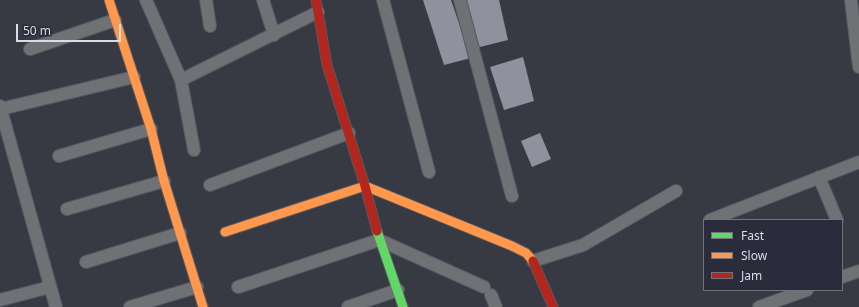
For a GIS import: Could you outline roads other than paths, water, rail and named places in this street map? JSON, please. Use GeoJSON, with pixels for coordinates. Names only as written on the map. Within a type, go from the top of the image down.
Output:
{"type":"FeatureCollection","features":[{"type":"Feature","properties":{"kind":"street"},"geometry":{"type":"LineString","coordinates":[[109,0],[151,129],[164,181],[203,307]]}},
{"type":"Feature","properties":{"kind":"street"},"geometry":{"type":"LineString","coordinates":[[146,0],[180,80],[194,150]]}},
{"type":"Feature","properties":{"kind":"street"},"geometry":{"type":"LineString","coordinates":[[206,0],[210,26]]}},
{"type":"Feature","properties":{"kind":"street"},"geometry":{"type":"LineString","coordinates":[[263,0],[274,35]]}},
{"type":"Feature","properties":{"kind":"street"},"geometry":{"type":"LineString","coordinates":[[383,0],[430,172]]}},
{"type":"Feature","properties":{"kind":"street"},"geometry":{"type":"LineString","coordinates":[[460,0],[512,196]]}},
{"type":"Feature","properties":{"kind":"street"},"geometry":{"type":"LineString","coordinates":[[851,0],[859,67]]}},
{"type":"Feature","properties":{"kind":"street"},"geometry":{"type":"LineString","coordinates":[[180,80],[274,35],[317,6],[325,58],[365,186],[379,240],[403,307]]}},
{"type":"Feature","properties":{"kind":"street"},"geometry":{"type":"LineString","coordinates":[[30,49],[115,20]]}},
{"type":"Feature","properties":{"kind":"street"},"geometry":{"type":"LineString","coordinates":[[56,307],[0,107],[134,77]]}},
{"type":"Feature","properties":{"kind":"street"},"geometry":{"type":"LineString","coordinates":[[59,156],[151,129]]}},
{"type":"Feature","properties":{"kind":"street"},"geometry":{"type":"LineString","coordinates":[[210,185],[349,133]]}},
{"type":"Feature","properties":{"kind":"street"},"geometry":{"type":"LineString","coordinates":[[713,219],[859,162]]}},
{"type":"Feature","properties":{"kind":"street"},"geometry":{"type":"LineString","coordinates":[[819,177],[837,219]]}},
{"type":"Feature","properties":{"kind":"street"},"geometry":{"type":"LineString","coordinates":[[67,209],[164,181]]}},
{"type":"Feature","properties":{"kind":"street"},"geometry":{"type":"LineString","coordinates":[[225,232],[365,186],[512,246],[526,254],[533,261],[551,306]]}},
{"type":"Feature","properties":{"kind":"street"},"geometry":{"type":"LineString","coordinates":[[533,261],[583,245],[676,191]]}},
{"type":"Feature","properties":{"kind":"street"},"geometry":{"type":"LineString","coordinates":[[86,262],[180,233]]}},
{"type":"Feature","properties":{"kind":"street"},"geometry":{"type":"LineString","coordinates":[[238,286],[379,240],[487,291],[496,307]]}},
{"type":"Feature","properties":{"kind":"street"},"geometry":{"type":"LineString","coordinates":[[843,277],[859,271]]}},
{"type":"Feature","properties":{"kind":"street"},"geometry":{"type":"LineString","coordinates":[[0,300],[50,287]]}},
{"type":"Feature","properties":{"kind":"street"},"geometry":{"type":"LineString","coordinates":[[130,307],[197,287]]}},
{"type":"Feature","properties":{"kind":"street"},"geometry":{"type":"LineString","coordinates":[[348,307],[398,290]]}},
{"type":"Feature","properties":{"kind":"street"},"geometry":{"type":"LineString","coordinates":[[761,307],[804,291]]}}]}
